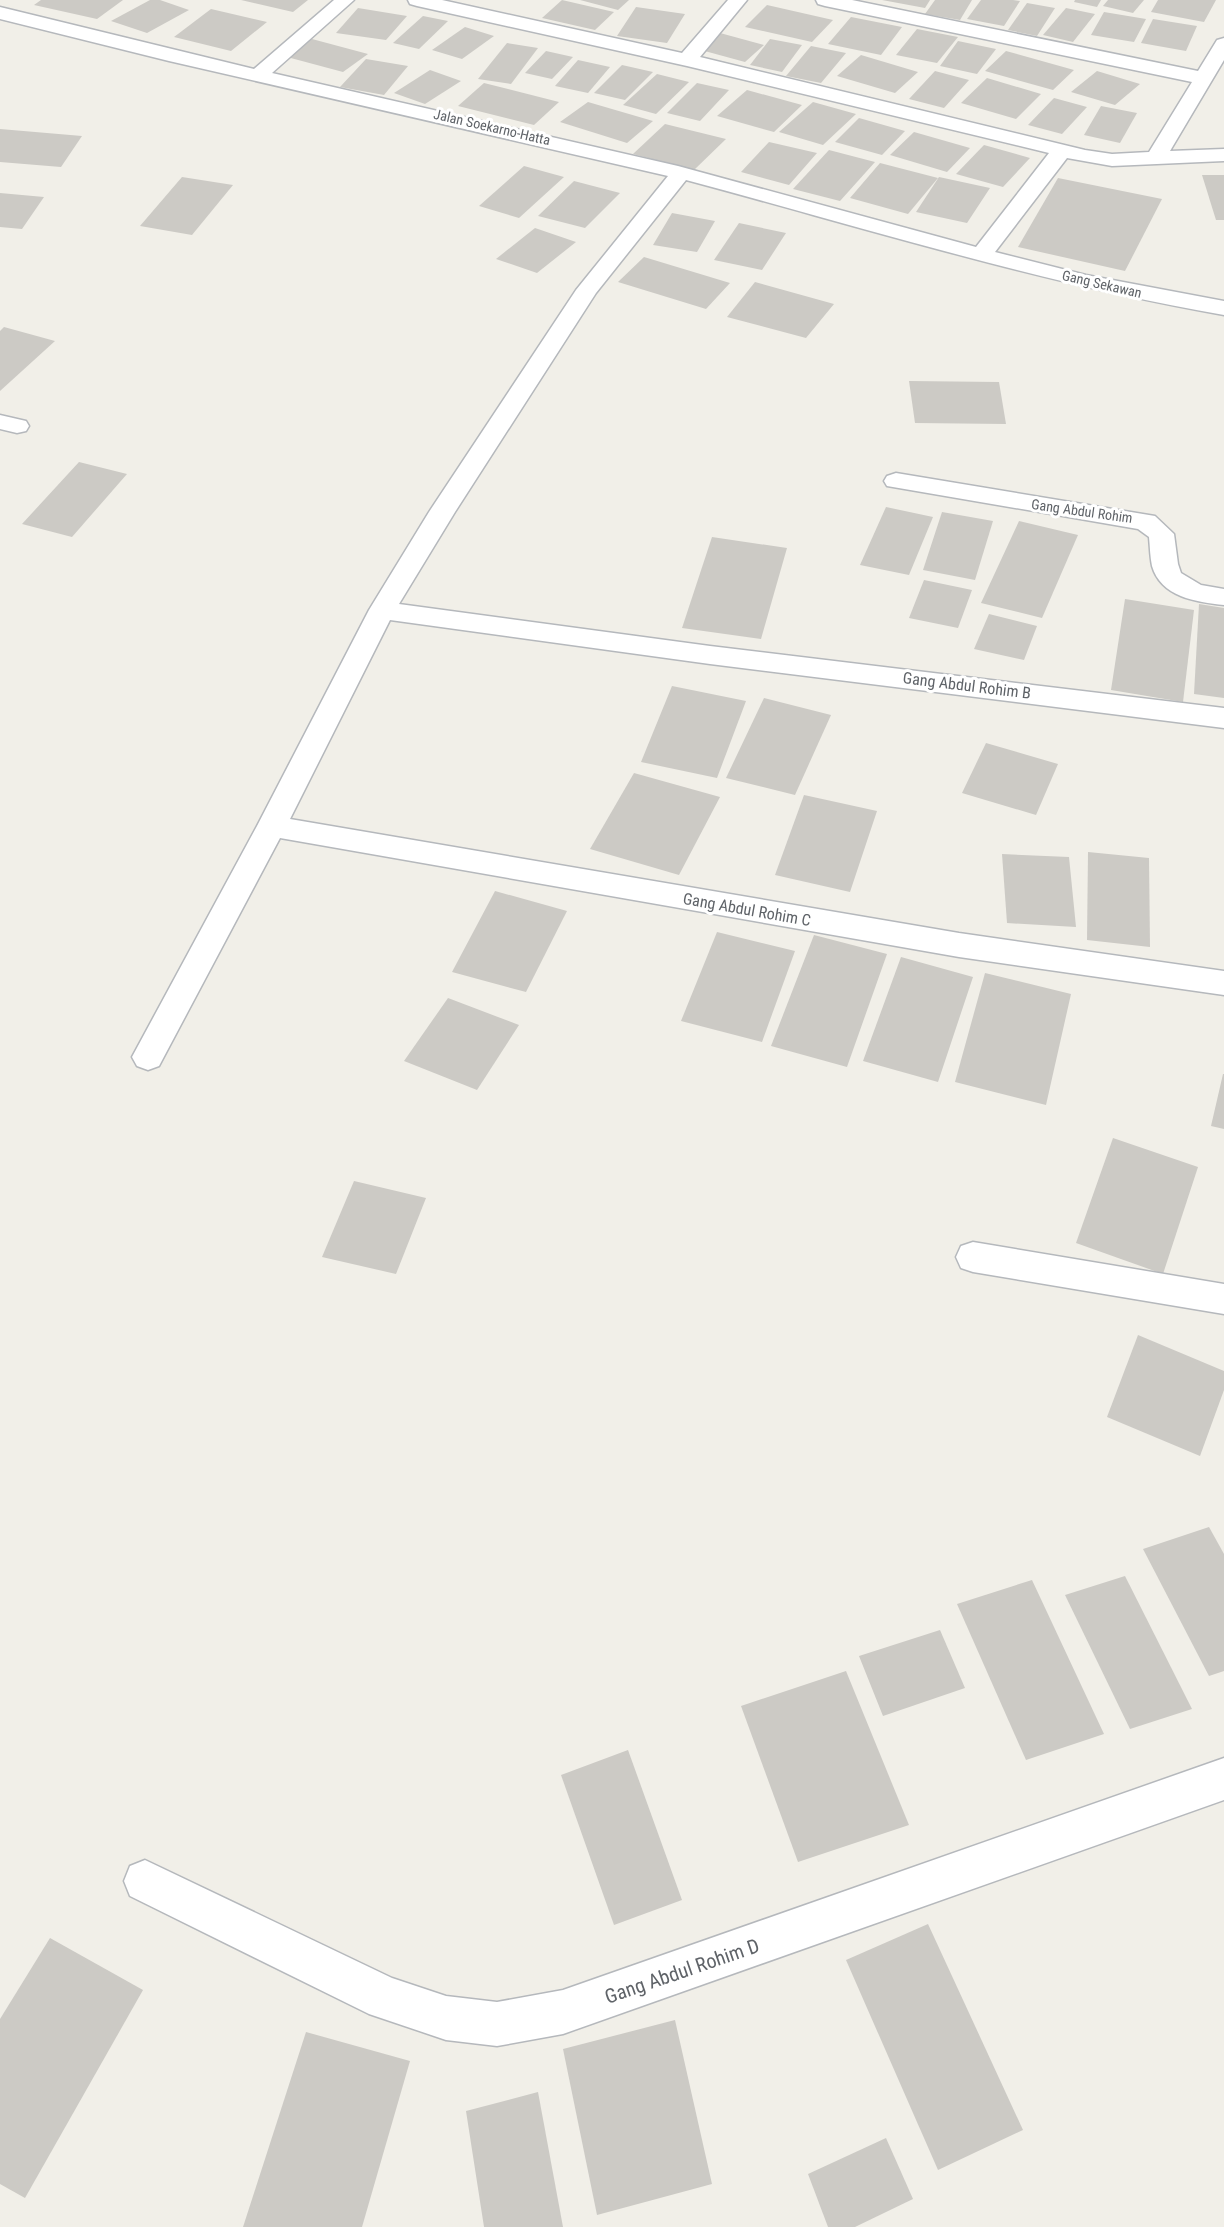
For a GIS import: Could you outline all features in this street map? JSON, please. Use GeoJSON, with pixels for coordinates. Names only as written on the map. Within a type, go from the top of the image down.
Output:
{"type":"FeatureCollection","features":[{"type":"Feature","properties":{"kind":"street"},"geometry":{"type":"LineString","coordinates":[[258,75],[345,0]]}},
{"type":"Feature","properties":{"kind":"street"},"geometry":{"type":"LineString","coordinates":[[417,0],[687,60],[1112,160],[1224,154]]}},
{"type":"Feature","properties":{"kind":"street"},"geometry":{"type":"LineString","coordinates":[[687,60],[738,0]]}},
{"type":"Feature","properties":{"kind":"street"},"geometry":{"type":"LineString","coordinates":[[825,0],[1203,78]]}},
{"type":"Feature","properties":{"kind":"street"},"geometry":{"type":"LineString","coordinates":[[518,22],[533,7]]}},
{"type":"Feature","properties":{"kind":"street","name":"Jalan Soekarno-Hatta"},"geometry":{"type":"LineString","coordinates":[[0,13],[96,38],[501,129],[681,173],[982,254]]}},
{"type":"Feature","properties":{"kind":"street"},"geometry":{"type":"LineString","coordinates":[[1156,157],[1223,49]]}},
{"type":"Feature","properties":{"kind":"street"},"geometry":{"type":"LineString","coordinates":[[982,254],[1062,150]]}},
{"type":"Feature","properties":{"kind":"street"},"geometry":{"type":"LineString","coordinates":[[148,1057],[272,826],[382,610],[442,512],[587,290],[681,173]]}},
{"type":"Feature","properties":{"kind":"street","name":"Gang Sekawan"},"geometry":{"type":"LineString","coordinates":[[982,254],[1127,290],[1224,308]]}},
{"type":"Feature","properties":{"kind":"street","name":"Gang Abdul Rohim"},"geometry":{"type":"LineString","coordinates":[[896,481],[1146,522],[1161,534],[1165,565],[1173,581],[1200,594],[1224,597]]}},
{"type":"Feature","properties":{"kind":"street","name":"Gang Abdul Rohim B"},"geometry":{"type":"LineString","coordinates":[[382,610],[492,623],[710,655],[987,687],[1224,718]]}},
{"type":"Feature","properties":{"kind":"street","name":"Gang Abdul Rohim C"},"geometry":{"type":"LineString","coordinates":[[272,826],[959,945],[1224,983]]}},
{"type":"Feature","properties":{"kind":"street"},"geometry":{"type":"LineString","coordinates":[[973,1257],[1224,1299]]}},
{"type":"Feature","properties":{"kind":"street","name":"Gang Abdul Rohim D"},"geometry":{"type":"LineString","coordinates":[[145,1881],[384,1998],[446,2018],[497,2024],[573,2008],[1224,1779]]}},
{"type":"Feature","properties":{"kind":"building"},"geometry":{"type":"Polygon","coordinates":[[[41,0],[123,0],[97,19],[34,5],[41,0]]]}},
{"type":"Feature","properties":{"kind":"building"},"geometry":{"type":"Polygon","coordinates":[[[150,0],[160,0],[189,10],[147,33],[111,21],[150,0]]]}},
{"type":"Feature","properties":{"kind":"building"},"geometry":{"type":"Polygon","coordinates":[[[241,0],[308,0],[293,12],[241,0]]]}},
{"type":"Feature","properties":{"kind":"building"},"geometry":{"type":"Polygon","coordinates":[[[562,0],[614,12],[595,30],[542,18],[562,0]]]}},
{"type":"Feature","properties":{"kind":"building"},"geometry":{"type":"Polygon","coordinates":[[[580,0],[629,0],[618,10],[580,0]]]}},
{"type":"Feature","properties":{"kind":"building"},"geometry":{"type":"Polygon","coordinates":[[[882,0],[930,0],[925,8],[882,0]]]}},
{"type":"Feature","properties":{"kind":"building"},"geometry":{"type":"Polygon","coordinates":[[[935,0],[972,0],[960,20],[925,14],[935,0]]]}},
{"type":"Feature","properties":{"kind":"building"},"geometry":{"type":"Polygon","coordinates":[[[981,0],[1020,1],[1004,26],[967,19],[981,0]]]}},
{"type":"Feature","properties":{"kind":"building"},"geometry":{"type":"Polygon","coordinates":[[[1075,0],[1101,0],[1097,7],[1074,2],[1075,0]]]}},
{"type":"Feature","properties":{"kind":"building"},"geometry":{"type":"Polygon","coordinates":[[[1108,0],[1144,0],[1133,13],[1103,6],[1108,0]]]}},
{"type":"Feature","properties":{"kind":"building"},"geometry":{"type":"Polygon","coordinates":[[[1158,0],[1216,0],[1204,22],[1151,12],[1158,0]]]}},
{"type":"Feature","properties":{"kind":"building"},"geometry":{"type":"Polygon","coordinates":[[[1027,3],[1055,8],[1037,36],[1008,30],[1027,3]]]}},
{"type":"Feature","properties":{"kind":"building"},"geometry":{"type":"Polygon","coordinates":[[[767,5],[833,20],[812,42],[745,27],[767,5]]]}},
{"type":"Feature","properties":{"kind":"building"},"geometry":{"type":"Polygon","coordinates":[[[636,7],[685,14],[667,43],[617,36],[636,7]]]}},
{"type":"Feature","properties":{"kind":"building"},"geometry":{"type":"Polygon","coordinates":[[[358,8],[407,16],[386,40],[336,33],[358,8]]]}},
{"type":"Feature","properties":{"kind":"building"},"geometry":{"type":"Polygon","coordinates":[[[1066,8],[1095,14],[1073,42],[1043,35],[1066,8]]]}},
{"type":"Feature","properties":{"kind":"building"},"geometry":{"type":"Polygon","coordinates":[[[211,9],[267,22],[231,51],[174,37],[211,9]]]}},
{"type":"Feature","properties":{"kind":"building"},"geometry":{"type":"Polygon","coordinates":[[[1104,12],[1146,19],[1134,42],[1091,35],[1104,12]]]}},
{"type":"Feature","properties":{"kind":"building"},"geometry":{"type":"Polygon","coordinates":[[[423,16],[448,21],[419,49],[393,43],[423,16]]]}},
{"type":"Feature","properties":{"kind":"building"},"geometry":{"type":"Polygon","coordinates":[[[851,17],[902,27],[881,55],[828,44],[851,17]]]}},
{"type":"Feature","properties":{"kind":"building"},"geometry":{"type":"Polygon","coordinates":[[[1153,19],[1197,26],[1186,51],[1141,43],[1153,19]]]}},
{"type":"Feature","properties":{"kind":"building"},"geometry":{"type":"Polygon","coordinates":[[[465,27],[494,36],[462,59],[432,50],[465,27]]]}},
{"type":"Feature","properties":{"kind":"building"},"geometry":{"type":"Polygon","coordinates":[[[917,29],[958,37],[937,63],[896,55],[917,29]]]}},
{"type":"Feature","properties":{"kind":"building"},"geometry":{"type":"Polygon","coordinates":[[[720,33],[764,45],[745,62],[701,50],[720,33]]]}},
{"type":"Feature","properties":{"kind":"building"},"geometry":{"type":"Polygon","coordinates":[[[312,39],[368,54],[343,72],[287,57],[312,39]]]}},
{"type":"Feature","properties":{"kind":"building"},"geometry":{"type":"Polygon","coordinates":[[[770,39],[802,45],[782,72],[750,65],[770,39]]]}},
{"type":"Feature","properties":{"kind":"building"},"geometry":{"type":"Polygon","coordinates":[[[958,41],[996,49],[977,74],[940,66],[958,41]]]}},
{"type":"Feature","properties":{"kind":"building"},"geometry":{"type":"Polygon","coordinates":[[[507,43],[538,48],[511,84],[478,79],[507,43]]]}},
{"type":"Feature","properties":{"kind":"building"},"geometry":{"type":"Polygon","coordinates":[[[811,46],[846,53],[821,83],[786,76],[811,46]]]}},
{"type":"Feature","properties":{"kind":"building"},"geometry":{"type":"Polygon","coordinates":[[[546,51],[573,57],[552,79],[525,73],[546,51]]]}},
{"type":"Feature","properties":{"kind":"building"},"geometry":{"type":"Polygon","coordinates":[[[1006,51],[1074,70],[1053,90],[985,71],[1006,51]]]}},
{"type":"Feature","properties":{"kind":"building"},"geometry":{"type":"Polygon","coordinates":[[[861,55],[918,72],[895,93],[837,76],[861,55]]]}},
{"type":"Feature","properties":{"kind":"building"},"geometry":{"type":"Polygon","coordinates":[[[366,59],[408,66],[384,95],[340,87],[366,59]]]}},
{"type":"Feature","properties":{"kind":"building"},"geometry":{"type":"Polygon","coordinates":[[[578,60],[610,67],[588,93],[555,86],[578,60]]]}},
{"type":"Feature","properties":{"kind":"building"},"geometry":{"type":"Polygon","coordinates":[[[622,65],[653,72],[625,100],[594,93],[622,65]]]}},
{"type":"Feature","properties":{"kind":"building"},"geometry":{"type":"Polygon","coordinates":[[[430,70],[461,81],[425,104],[394,93],[430,70]]]}},
{"type":"Feature","properties":{"kind":"building"},"geometry":{"type":"Polygon","coordinates":[[[935,71],[969,80],[944,108],[909,99],[935,71]]]}},
{"type":"Feature","properties":{"kind":"building"},"geometry":{"type":"Polygon","coordinates":[[[1097,71],[1140,84],[1115,105],[1071,92],[1097,71]]]}},
{"type":"Feature","properties":{"kind":"building"},"geometry":{"type":"Polygon","coordinates":[[[657,74],[689,82],[656,114],[623,105],[657,74]]]}},
{"type":"Feature","properties":{"kind":"building"},"geometry":{"type":"Polygon","coordinates":[[[987,78],[1041,94],[1016,119],[961,103],[987,78]]]}},
{"type":"Feature","properties":{"kind":"building"},"geometry":{"type":"Polygon","coordinates":[[[484,83],[559,102],[534,125],[458,106],[484,83]]]}},
{"type":"Feature","properties":{"kind":"building"},"geometry":{"type":"Polygon","coordinates":[[[697,83],[729,90],[700,121],[667,113],[697,83]]]}},
{"type":"Feature","properties":{"kind":"building"},"geometry":{"type":"Polygon","coordinates":[[[747,90],[802,105],[774,132],[717,116],[747,90]]]}},
{"type":"Feature","properties":{"kind":"building"},"geometry":{"type":"Polygon","coordinates":[[[1054,98],[1087,107],[1062,134],[1028,125],[1054,98]]]}},
{"type":"Feature","properties":{"kind":"building"},"geometry":{"type":"Polygon","coordinates":[[[588,102],[653,121],[627,143],[560,122],[588,102]]]}},
{"type":"Feature","properties":{"kind":"building"},"geometry":{"type":"Polygon","coordinates":[[[813,102],[856,114],[823,145],[779,132],[813,102]]]}},
{"type":"Feature","properties":{"kind":"building"},"geometry":{"type":"Polygon","coordinates":[[[1101,106],[1137,113],[1120,143],[1084,135],[1101,106]]]}},
{"type":"Feature","properties":{"kind":"building"},"geometry":{"type":"Polygon","coordinates":[[[859,118],[905,131],[882,155],[835,142],[859,118]]]}},
{"type":"Feature","properties":{"kind":"building"},"geometry":{"type":"Polygon","coordinates":[[[665,124],[726,139],[694,170],[633,154],[665,124]]]}},
{"type":"Feature","properties":{"kind":"building"},"geometry":{"type":"Polygon","coordinates":[[[0,129],[82,136],[61,167],[0,162],[0,129]]]}},
{"type":"Feature","properties":{"kind":"building"},"geometry":{"type":"Polygon","coordinates":[[[914,132],[970,148],[947,172],[890,155],[914,132]]]}},
{"type":"Feature","properties":{"kind":"building"},"geometry":{"type":"Polygon","coordinates":[[[769,142],[817,153],[789,185],[741,172],[769,142]]]}},
{"type":"Feature","properties":{"kind":"building"},"geometry":{"type":"Polygon","coordinates":[[[984,145],[1030,158],[1003,187],[956,174],[984,145]]]}},
{"type":"Feature","properties":{"kind":"building"},"geometry":{"type":"Polygon","coordinates":[[[829,150],[875,162],[840,201],[793,189],[829,150]]]}},
{"type":"Feature","properties":{"kind":"building"},"geometry":{"type":"Polygon","coordinates":[[[880,163],[938,178],[908,214],[850,198],[880,163]]]}},
{"type":"Feature","properties":{"kind":"building"},"geometry":{"type":"Polygon","coordinates":[[[524,166],[564,177],[519,218],[479,206],[524,166]]]}},
{"type":"Feature","properties":{"kind":"building"},"geometry":{"type":"Polygon","coordinates":[[[1202,175],[1224,175],[1224,220],[1216,220],[1202,175]]]}},
{"type":"Feature","properties":{"kind":"building"},"geometry":{"type":"Polygon","coordinates":[[[182,177],[233,185],[192,235],[140,226],[182,177]]]}},
{"type":"Feature","properties":{"kind":"building"},"geometry":{"type":"Polygon","coordinates":[[[939,177],[990,188],[967,223],[916,212],[939,177]]]}},
{"type":"Feature","properties":{"kind":"building"},"geometry":{"type":"Polygon","coordinates":[[[1058,178],[1162,199],[1125,271],[1018,247],[1058,178]]]}},
{"type":"Feature","properties":{"kind":"building"},"geometry":{"type":"Polygon","coordinates":[[[574,181],[620,193],[585,228],[538,216],[574,181]]]}},
{"type":"Feature","properties":{"kind":"building"},"geometry":{"type":"Polygon","coordinates":[[[0,193],[44,197],[22,229],[0,227],[0,193]]]}},
{"type":"Feature","properties":{"kind":"building"},"geometry":{"type":"Polygon","coordinates":[[[672,213],[715,221],[697,252],[653,245],[672,213]]]}},
{"type":"Feature","properties":{"kind":"building"},"geometry":{"type":"Polygon","coordinates":[[[739,223],[786,233],[762,270],[714,260],[739,223]]]}},
{"type":"Feature","properties":{"kind":"building"},"geometry":{"type":"Polygon","coordinates":[[[535,228],[576,242],[537,273],[496,259],[535,228]]]}},
{"type":"Feature","properties":{"kind":"building"},"geometry":{"type":"Polygon","coordinates":[[[644,257],[730,283],[706,309],[618,282],[644,257]]]}},
{"type":"Feature","properties":{"kind":"building"},"geometry":{"type":"Polygon","coordinates":[[[755,282],[834,304],[806,338],[727,317],[755,282]]]}},
{"type":"Feature","properties":{"kind":"building"},"geometry":{"type":"Polygon","coordinates":[[[4,327],[55,341],[0,391],[0,331],[4,327]]]}},
{"type":"Feature","properties":{"kind":"building"},"geometry":{"type":"Polygon","coordinates":[[[909,381],[999,382],[1006,424],[915,423],[909,381]]]}},
{"type":"Feature","properties":{"kind":"building"},"geometry":{"type":"Polygon","coordinates":[[[79,462],[127,474],[72,537],[22,524],[79,462]]]}},
{"type":"Feature","properties":{"kind":"building"},"geometry":{"type":"Polygon","coordinates":[[[886,507],[933,517],[909,575],[860,565],[886,507]]]}},
{"type":"Feature","properties":{"kind":"building"},"geometry":{"type":"Polygon","coordinates":[[[942,512],[993,521],[975,580],[923,570],[942,512]]]}},
{"type":"Feature","properties":{"kind":"building"},"geometry":{"type":"Polygon","coordinates":[[[1019,521],[1078,535],[1042,618],[981,603],[1019,521]]]}},
{"type":"Feature","properties":{"kind":"building"},"geometry":{"type":"Polygon","coordinates":[[[712,537],[787,548],[761,639],[682,628],[712,537]]]}},
{"type":"Feature","properties":{"kind":"building"},"geometry":{"type":"Polygon","coordinates":[[[924,580],[972,590],[958,628],[909,618],[924,580]]]}},
{"type":"Feature","properties":{"kind":"building"},"geometry":{"type":"Polygon","coordinates":[[[1125,599],[1194,610],[1183,702],[1111,690],[1125,599]]]}},
{"type":"Feature","properties":{"kind":"building"},"geometry":{"type":"Polygon","coordinates":[[[1199,604],[1224,608],[1224,698],[1194,694],[1199,604]]]}},
{"type":"Feature","properties":{"kind":"building"},"geometry":{"type":"Polygon","coordinates":[[[989,614],[1037,626],[1024,660],[974,649],[989,614]]]}},
{"type":"Feature","properties":{"kind":"building"},"geometry":{"type":"Polygon","coordinates":[[[672,686],[746,701],[717,778],[641,762],[672,686]]]}},
{"type":"Feature","properties":{"kind":"building"},"geometry":{"type":"Polygon","coordinates":[[[764,698],[831,715],[795,795],[726,778],[764,698]]]}},
{"type":"Feature","properties":{"kind":"building"},"geometry":{"type":"Polygon","coordinates":[[[986,743],[1058,764],[1036,815],[962,793],[986,743]]]}},
{"type":"Feature","properties":{"kind":"building"},"geometry":{"type":"Polygon","coordinates":[[[634,773],[720,797],[679,875],[590,849],[634,773]]]}},
{"type":"Feature","properties":{"kind":"building"},"geometry":{"type":"Polygon","coordinates":[[[804,795],[877,811],[850,892],[775,875],[804,795]]]}},
{"type":"Feature","properties":{"kind":"building"},"geometry":{"type":"Polygon","coordinates":[[[1088,852],[1149,858],[1150,947],[1087,940],[1088,852]]]}},
{"type":"Feature","properties":{"kind":"building"},"geometry":{"type":"Polygon","coordinates":[[[1002,854],[1069,857],[1076,927],[1007,923],[1002,854]]]}},
{"type":"Feature","properties":{"kind":"building"},"geometry":{"type":"Polygon","coordinates":[[[495,891],[567,911],[526,992],[452,972],[495,891]]]}},
{"type":"Feature","properties":{"kind":"building"},"geometry":{"type":"Polygon","coordinates":[[[717,932],[795,951],[762,1042],[681,1021],[717,932]]]}},
{"type":"Feature","properties":{"kind":"building"},"geometry":{"type":"Polygon","coordinates":[[[814,935],[887,954],[847,1067],[771,1046],[814,935]]]}},
{"type":"Feature","properties":{"kind":"building"},"geometry":{"type":"Polygon","coordinates":[[[901,957],[973,977],[938,1082],[863,1061],[901,957]]]}},
{"type":"Feature","properties":{"kind":"building"},"geometry":{"type":"Polygon","coordinates":[[[985,973],[1071,994],[1046,1105],[955,1082],[985,973]]]}},
{"type":"Feature","properties":{"kind":"building"},"geometry":{"type":"Polygon","coordinates":[[[448,998],[519,1025],[477,1090],[404,1061],[448,998]]]}},
{"type":"Feature","properties":{"kind":"building"},"geometry":{"type":"Polygon","coordinates":[[[1224,1074],[1224,1129],[1211,1126],[1224,1074]]]}},
{"type":"Feature","properties":{"kind":"building"},"geometry":{"type":"Polygon","coordinates":[[[1113,1138],[1198,1167],[1163,1274],[1076,1243],[1113,1138]]]}},
{"type":"Feature","properties":{"kind":"building"},"geometry":{"type":"Polygon","coordinates":[[[354,1181],[426,1198],[396,1274],[322,1257],[354,1181]]]}},
{"type":"Feature","properties":{"kind":"building"},"geometry":{"type":"Polygon","coordinates":[[[1138,1335],[1224,1371],[1224,1390],[1200,1456],[1107,1417],[1138,1335]]]}},
{"type":"Feature","properties":{"kind":"building"},"geometry":{"type":"Polygon","coordinates":[[[1209,1527],[1224,1554],[1224,1671],[1209,1676],[1143,1549],[1209,1527]]]}},
{"type":"Feature","properties":{"kind":"building"},"geometry":{"type":"Polygon","coordinates":[[[1125,1576],[1192,1709],[1130,1729],[1065,1595],[1125,1576]]]}},
{"type":"Feature","properties":{"kind":"building"},"geometry":{"type":"Polygon","coordinates":[[[1032,1580],[1104,1734],[1026,1760],[957,1604],[1032,1580]]]}},
{"type":"Feature","properties":{"kind":"building"},"geometry":{"type":"Polygon","coordinates":[[[940,1630],[965,1688],[883,1716],[859,1656],[940,1630]]]}},
{"type":"Feature","properties":{"kind":"building"},"geometry":{"type":"Polygon","coordinates":[[[846,1671],[909,1825],[798,1862],[741,1706],[846,1671]]]}},
{"type":"Feature","properties":{"kind":"building"},"geometry":{"type":"Polygon","coordinates":[[[628,1750],[682,1900],[614,1925],[561,1775],[628,1750]]]}},
{"type":"Feature","properties":{"kind":"building"},"geometry":{"type":"Polygon","coordinates":[[[928,1924],[1023,2130],[938,2170],[846,1960],[928,1924]]]}},
{"type":"Feature","properties":{"kind":"building"},"geometry":{"type":"Polygon","coordinates":[[[50,1938],[143,1990],[25,2198],[0,2184],[0,2019],[50,1938]]]}},
{"type":"Feature","properties":{"kind":"building"},"geometry":{"type":"Polygon","coordinates":[[[675,2020],[712,2184],[597,2215],[563,2049],[675,2020]]]}},
{"type":"Feature","properties":{"kind":"building"},"geometry":{"type":"Polygon","coordinates":[[[306,2032],[410,2061],[362,2227],[243,2227],[306,2032]]]}},
{"type":"Feature","properties":{"kind":"building"},"geometry":{"type":"Polygon","coordinates":[[[538,2092],[563,2227],[484,2227],[466,2111],[538,2092]]]}},
{"type":"Feature","properties":{"kind":"building"},"geometry":{"type":"Polygon","coordinates":[[[886,2138],[913,2199],[855,2227],[828,2227],[808,2174],[886,2138]]]}}]}
